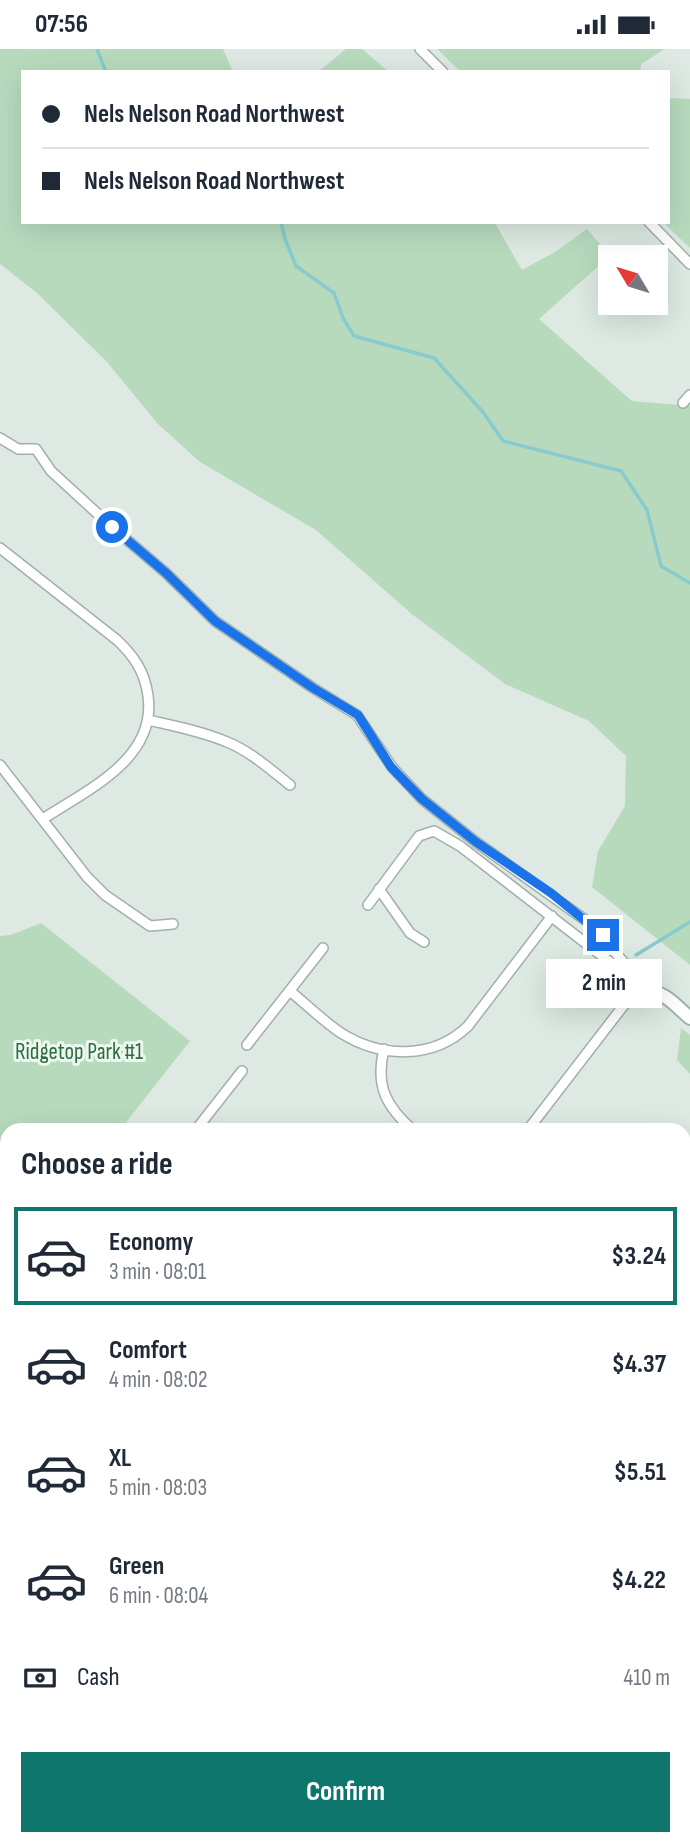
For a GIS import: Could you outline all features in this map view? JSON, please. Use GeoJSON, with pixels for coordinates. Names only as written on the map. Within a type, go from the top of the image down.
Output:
{"type":"FeatureCollection","features":[{"type":"Feature","properties":{"kind":"street"},"geometry":{"type":"LineString","coordinates":[[420,49],[441,70]]}},
{"type":"Feature","properties":{"kind":"street"},"geometry":{"type":"LineString","coordinates":[[651,224],[690,264]]}},
{"type":"Feature","properties":{"kind":"street"},"geometry":{"type":"LineString","coordinates":[[683,403],[690,395]]}},
{"type":"Feature","properties":{"kind":"street"},"geometry":{"type":"LineString","coordinates":[[0,438],[18,449],[36,449],[51,471],[166,573],[215,621],[313,688],[358,715],[391,767],[422,799],[476,842],[592,924],[642,989]]}},
{"type":"Feature","properties":{"kind":"street"},"geometry":{"type":"LineString","coordinates":[[0,548],[130,652],[146,682],[148,720],[138,746],[125,762],[43,819]]}},
{"type":"Feature","properties":{"kind":"street"},"geometry":{"type":"LineString","coordinates":[[148,720],[196,731],[229,743],[259,761],[290,785]]}},
{"type":"Feature","properties":{"kind":"street"},"geometry":{"type":"LineString","coordinates":[[0,765],[87,877],[117,905],[150,926],[173,924]]}},
{"type":"Feature","properties":{"kind":"street"},"geometry":{"type":"LineString","coordinates":[[368,905],[419,836],[434,831],[460,846],[642,989],[660,994],[690,1017]]}},
{"type":"Feature","properties":{"kind":"street"},"geometry":{"type":"LineString","coordinates":[[379,889],[410,933],[424,942]]}},
{"type":"Feature","properties":{"kind":"street"},"geometry":{"type":"LineString","coordinates":[[290,991],[339,1031],[368,1046],[423,1051],[456,1038],[468,1026],[552,916]]}},
{"type":"Feature","properties":{"kind":"street"},"geometry":{"type":"LineString","coordinates":[[247,1045],[323,948]]}},
{"type":"Feature","properties":{"kind":"street"},"geometry":{"type":"LineString","coordinates":[[533,1123],[611,1021],[642,989]]}},
{"type":"Feature","properties":{"kind":"street"},"geometry":{"type":"LineString","coordinates":[[384,1049],[379,1070],[381,1085],[394,1113],[405,1123]]}},
{"type":"Feature","properties":{"kind":"street"},"geometry":{"type":"LineString","coordinates":[[201,1123],[242,1071]]}},
{"type":"Feature","properties":{"kind":"green space"},"geometry":{"type":"Polygon","coordinates":[[[0,49],[223,49],[232,70],[21,70],[21,224],[496,224],[522,270],[555,252],[587,229],[601,245],[598,245],[598,267],[539,319],[632,401],[690,406],[690,965],[592,887],[598,851],[625,806],[626,756],[589,721],[505,684],[413,615],[316,530],[200,462],[158,424],[107,362],[37,293],[0,264],[0,49]]]}},
{"type":"Feature","properties":{"kind":"green space"},"geometry":{"type":"Polygon","coordinates":[[[346,49],[362,49],[387,70],[320,70],[346,49]]]}},
{"type":"Feature","properties":{"kind":"green space"},"geometry":{"type":"Polygon","coordinates":[[[437,49],[665,49],[641,64],[640,70],[459,70],[437,49]]]}},
{"type":"Feature","properties":{"kind":"green space"},"geometry":{"type":"Polygon","coordinates":[[[670,98],[690,99],[690,248],[665,224],[670,224],[670,98]]]}},
{"type":"Feature","properties":{"kind":"green space","name":"Ridgetop Park #1"},"geometry":{"type":"Polygon","coordinates":[[[41,923],[190,1041],[126,1123],[0,1123],[0,936],[11,935],[41,923]]]}},
{"type":"Feature","properties":{"kind":"green space"},"geometry":{"type":"Polygon","coordinates":[[[681,1028],[690,1035],[690,1074],[677,1060],[681,1028]]]}},
{"type":"Feature","properties":{"kind":"waterway"},"geometry":{"type":"LineString","coordinates":[[97,49],[105,70]]}},
{"type":"Feature","properties":{"kind":"waterway"},"geometry":{"type":"LineString","coordinates":[[281,224],[296,266],[334,293],[343,318],[354,336],[434,358],[483,412],[503,441],[621,471],[647,510],[661,566],[690,583]]}},
{"type":"Feature","properties":{"kind":"waterway"},"geometry":{"type":"LineString","coordinates":[[636,955],[690,922]]}},
{"type":"Feature","properties":{"kind":"route"},"geometry":{"type":"LineString","coordinates":[[112,527],[166,573],[215,621],[313,688],[358,715],[391,767],[422,799],[476,842],[551,893],[603,935]]}}]}
